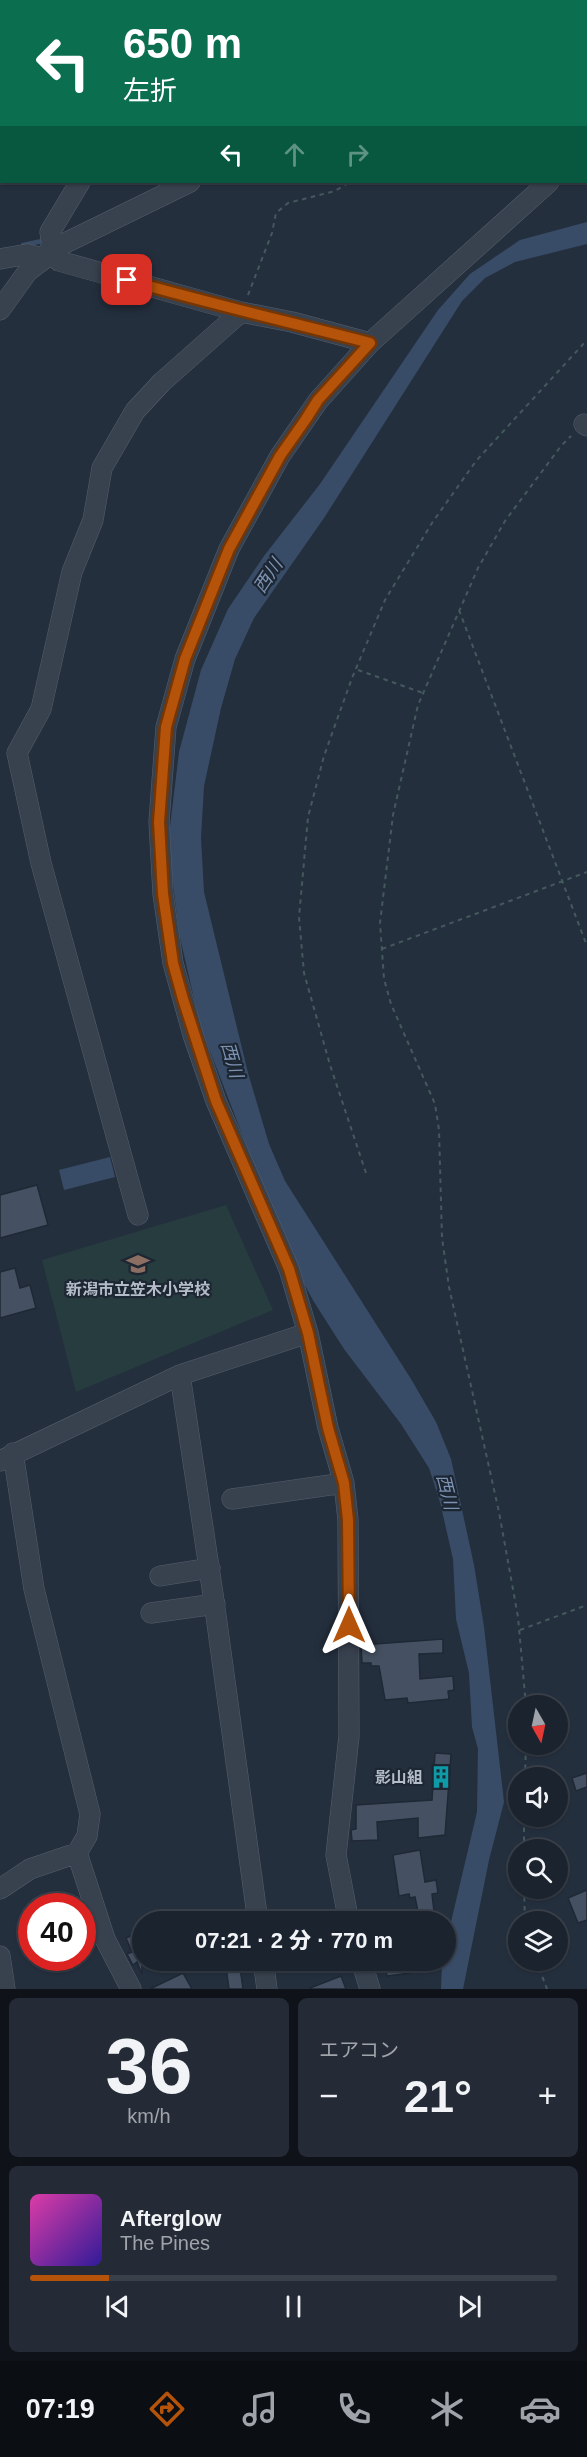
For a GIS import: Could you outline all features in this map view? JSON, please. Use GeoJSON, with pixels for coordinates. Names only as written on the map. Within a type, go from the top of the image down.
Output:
{"type":"FeatureCollection","features":[{"type":"Feature","properties":{"kind":"street"},"geometry":{"type":"LineString","coordinates":[[0,310],[28,271],[49,248],[80,183]]}},
{"type":"Feature","properties":{"kind":"street"},"geometry":{"type":"LineString","coordinates":[[0,259],[49,248],[188,183]]}},
{"type":"Feature","properties":{"kind":"street"},"geometry":{"type":"LineString","coordinates":[[347,1911],[336,1855],[349,1736],[348,1520],[344,1483],[328,1428],[308,1333],[289,1269],[216,1101],[193,1035],[173,963],[163,894],[159,822],[166,727],[185,659],[229,549],[280,456],[318,400],[370,343],[548,183]]}},
{"type":"Feature","properties":{"kind":"street"},"geometry":{"type":"LineString","coordinates":[[49,248],[58,261],[242,312],[292,322],[370,343]]}},
{"type":"Feature","properties":{"kind":"street"},"geometry":{"type":"LineString","coordinates":[[138,1215],[8,751],[41,709],[72,573],[93,520],[102,468],[135,411],[162,382],[242,312]]}},
{"type":"Feature","properties":{"kind":"street"},"geometry":{"type":"LineString","coordinates":[[0,1889],[30,1869],[77,1854],[87,1836],[90,1814],[34,1589],[7,1457],[180,1375],[308,1333]]}},
{"type":"Feature","properties":{"kind":"street"},"geometry":{"type":"LineString","coordinates":[[180,1375],[210,1568],[257,1911]]}},
{"type":"Feature","properties":{"kind":"street"},"geometry":{"type":"LineString","coordinates":[[232,1499],[344,1483]]}},
{"type":"Feature","properties":{"kind":"street"},"geometry":{"type":"LineString","coordinates":[[160,1576],[210,1568]]}},
{"type":"Feature","properties":{"kind":"street"},"geometry":{"type":"LineString","coordinates":[[151,1613],[215,1604]]}},
{"type":"Feature","properties":{"kind":"street"},"geometry":{"type":"LineString","coordinates":[[77,1854],[105,1939],[131,1989]]}},
{"type":"Feature","properties":{"kind":"street"},"geometry":{"type":"LineString","coordinates":[[0,1956],[5,1989]]}},
{"type":"Feature","properties":{"kind":"street"},"geometry":{"type":"LineString","coordinates":[[265,1971],[267,1989]]}},
{"type":"Feature","properties":{"kind":"street"},"geometry":{"type":"LineString","coordinates":[[364,1971],[370,1989]]}},
{"type":"Feature","properties":{"kind":"path"},"geometry":{"type":"LineString","coordinates":[[242,312],[272,233],[276,213],[288,203],[334,191],[348,183]]}},
{"type":"Feature","properties":{"kind":"path"},"geometry":{"type":"LineString","coordinates":[[366,1173],[330,1065],[304,973],[299,917],[308,817],[324,756],[385,600],[432,523],[476,461],[587,340]]}},
{"type":"Feature","properties":{"kind":"path"},"geometry":{"type":"LineString","coordinates":[[524,1695],[519,1630],[499,1512],[449,1287],[442,1238],[439,1130],[435,1104],[391,1004],[384,979],[380,923],[393,814],[418,705],[477,568],[505,520],[561,446],[585,425]]}},
{"type":"Feature","properties":{"kind":"path"},"geometry":{"type":"LineString","coordinates":[[459,610],[587,946]]}},
{"type":"Feature","properties":{"kind":"path"},"geometry":{"type":"LineString","coordinates":[[357,669],[423,693]]}},
{"type":"Feature","properties":{"kind":"path"},"geometry":{"type":"LineString","coordinates":[[382,949],[587,872]]}},
{"type":"Feature","properties":{"kind":"path"},"geometry":{"type":"LineString","coordinates":[[519,1630],[587,1605]]}},
{"type":"Feature","properties":{"kind":"path"},"geometry":{"type":"LineString","coordinates":[[540,1971],[547,1989]]}},
{"type":"Feature","properties":{"kind":"green space"},"geometry":{"type":"Polygon","coordinates":[[[226,1205],[273,1310],[76,1392],[42,1260],[226,1205]]]}},
{"type":"Feature","properties":{"kind":"water","name":"西川"},"geometry":{"type":"Polygon","coordinates":[[[587,222],[587,244],[515,262],[485,278],[462,301],[324,518],[254,618],[235,659],[221,708],[204,786],[201,838],[204,892],[248,1073],[269,1144],[285,1181],[436,1422],[451,1459],[474,1565],[484,1627],[504,1802],[489,1860],[463,1989],[441,1989],[442,1971],[456,1971],[456,1911],[454,1911],[477,1812],[478,1749],[472,1727],[469,1673],[456,1619],[453,1559],[440,1502],[429,1468],[401,1424],[344,1349],[314,1302],[289,1256],[200,1025],[179,933],[168,843],[179,752],[201,670],[228,609],[264,556],[320,484],[438,310],[470,274],[520,240],[587,222]]]}},
{"type":"Feature","properties":{"kind":"water"},"geometry":{"type":"Polygon","coordinates":[[[110,1157],[115,1177],[64,1190],[59,1170],[110,1157]]]}},
{"type":"Feature","properties":{"kind":"building"},"geometry":{"type":"Polygon","coordinates":[[[37,1185],[48,1225],[0,1238],[0,1195],[37,1185]]]}},
{"type":"Feature","properties":{"kind":"building"},"geometry":{"type":"Polygon","coordinates":[[[15,1268],[20,1288],[30,1285],[36,1308],[0,1318],[0,1272],[15,1268]]]}},
{"type":"Feature","properties":{"kind":"building"},"geometry":{"type":"Polygon","coordinates":[[[443,1639],[443,1653],[419,1654],[420,1679],[453,1676],[454,1690],[448,1691],[449,1699],[408,1703],[407,1698],[385,1700],[379,1666],[362,1663],[361,1645],[443,1639]]]}},
{"type":"Feature","properties":{"kind":"building","name":"影山組"},"geometry":{"type":"Polygon","coordinates":[[[435,1753],[451,1754],[445,1835],[418,1838],[418,1818],[377,1822],[378,1840],[352,1841],[351,1830],[356,1829],[356,1805],[432,1800],[435,1753]]]}},
{"type":"Feature","properties":{"kind":"building"},"geometry":{"type":"Polygon","coordinates":[[[587,1773],[587,1787],[576,1791],[572,1778],[587,1773]]]}},
{"type":"Feature","properties":{"kind":"building"},"geometry":{"type":"Polygon","coordinates":[[[420,1850],[425,1882],[436,1880],[438,1893],[432,1894],[434,1911],[418,1911],[415,1897],[410,1898],[409,1894],[399,1896],[393,1855],[420,1850]]]}},
{"type":"Feature","properties":{"kind":"building"},"geometry":{"type":"Polygon","coordinates":[[[587,1890],[587,1920],[578,1923],[568,1898],[587,1890]]]}},
{"type":"Feature","properties":{"kind":"building"},"geometry":{"type":"Polygon","coordinates":[[[132,1935],[132,1952],[126,1938],[132,1935]]]}},
{"type":"Feature","properties":{"kind":"building"},"geometry":{"type":"Polygon","coordinates":[[[132,1952],[132,1963],[127,1954],[132,1952]]]}},
{"type":"Feature","properties":{"kind":"building"},"geometry":{"type":"Polygon","coordinates":[[[227,1971],[241,1971],[243,1989],[229,1989],[227,1971]]]}},
{"type":"Feature","properties":{"kind":"building"},"geometry":{"type":"Polygon","coordinates":[[[386,1971],[410,1971],[410,1973],[387,1976],[386,1971]]]}},
{"type":"Feature","properties":{"kind":"building"},"geometry":{"type":"Polygon","coordinates":[[[183,1973],[192,1989],[150,1989],[183,1973]]]}},
{"type":"Feature","properties":{"kind":"building"},"geometry":{"type":"Polygon","coordinates":[[[341,1976],[346,1989],[310,1988],[341,1976]]]}},
{"type":"Feature","properties":{"kind":"waterway"},"geometry":{"type":"LineString","coordinates":[[23,245],[47,240]]}},
{"type":"Feature","properties":{"kind":"place","name":"新潟市立笠木小学校"},"geometry":{"type":"Point","coordinates":[138,1264]}},
{"type":"Feature","properties":{"kind":"place","name":"影山組"},"geometry":{"type":"Point","coordinates":[441,1777]}},
{"type":"Feature","properties":{"kind":"route"},"geometry":{"type":"LineString","coordinates":[[127,280],[242,312],[292,322],[370,343],[318,400],[280,456],[229,549],[185,659],[166,727],[159,822],[163,894],[173,963],[193,1035],[216,1101],[289,1269],[308,1333],[328,1428],[344,1483],[348,1520],[349,1625]]}}]}
